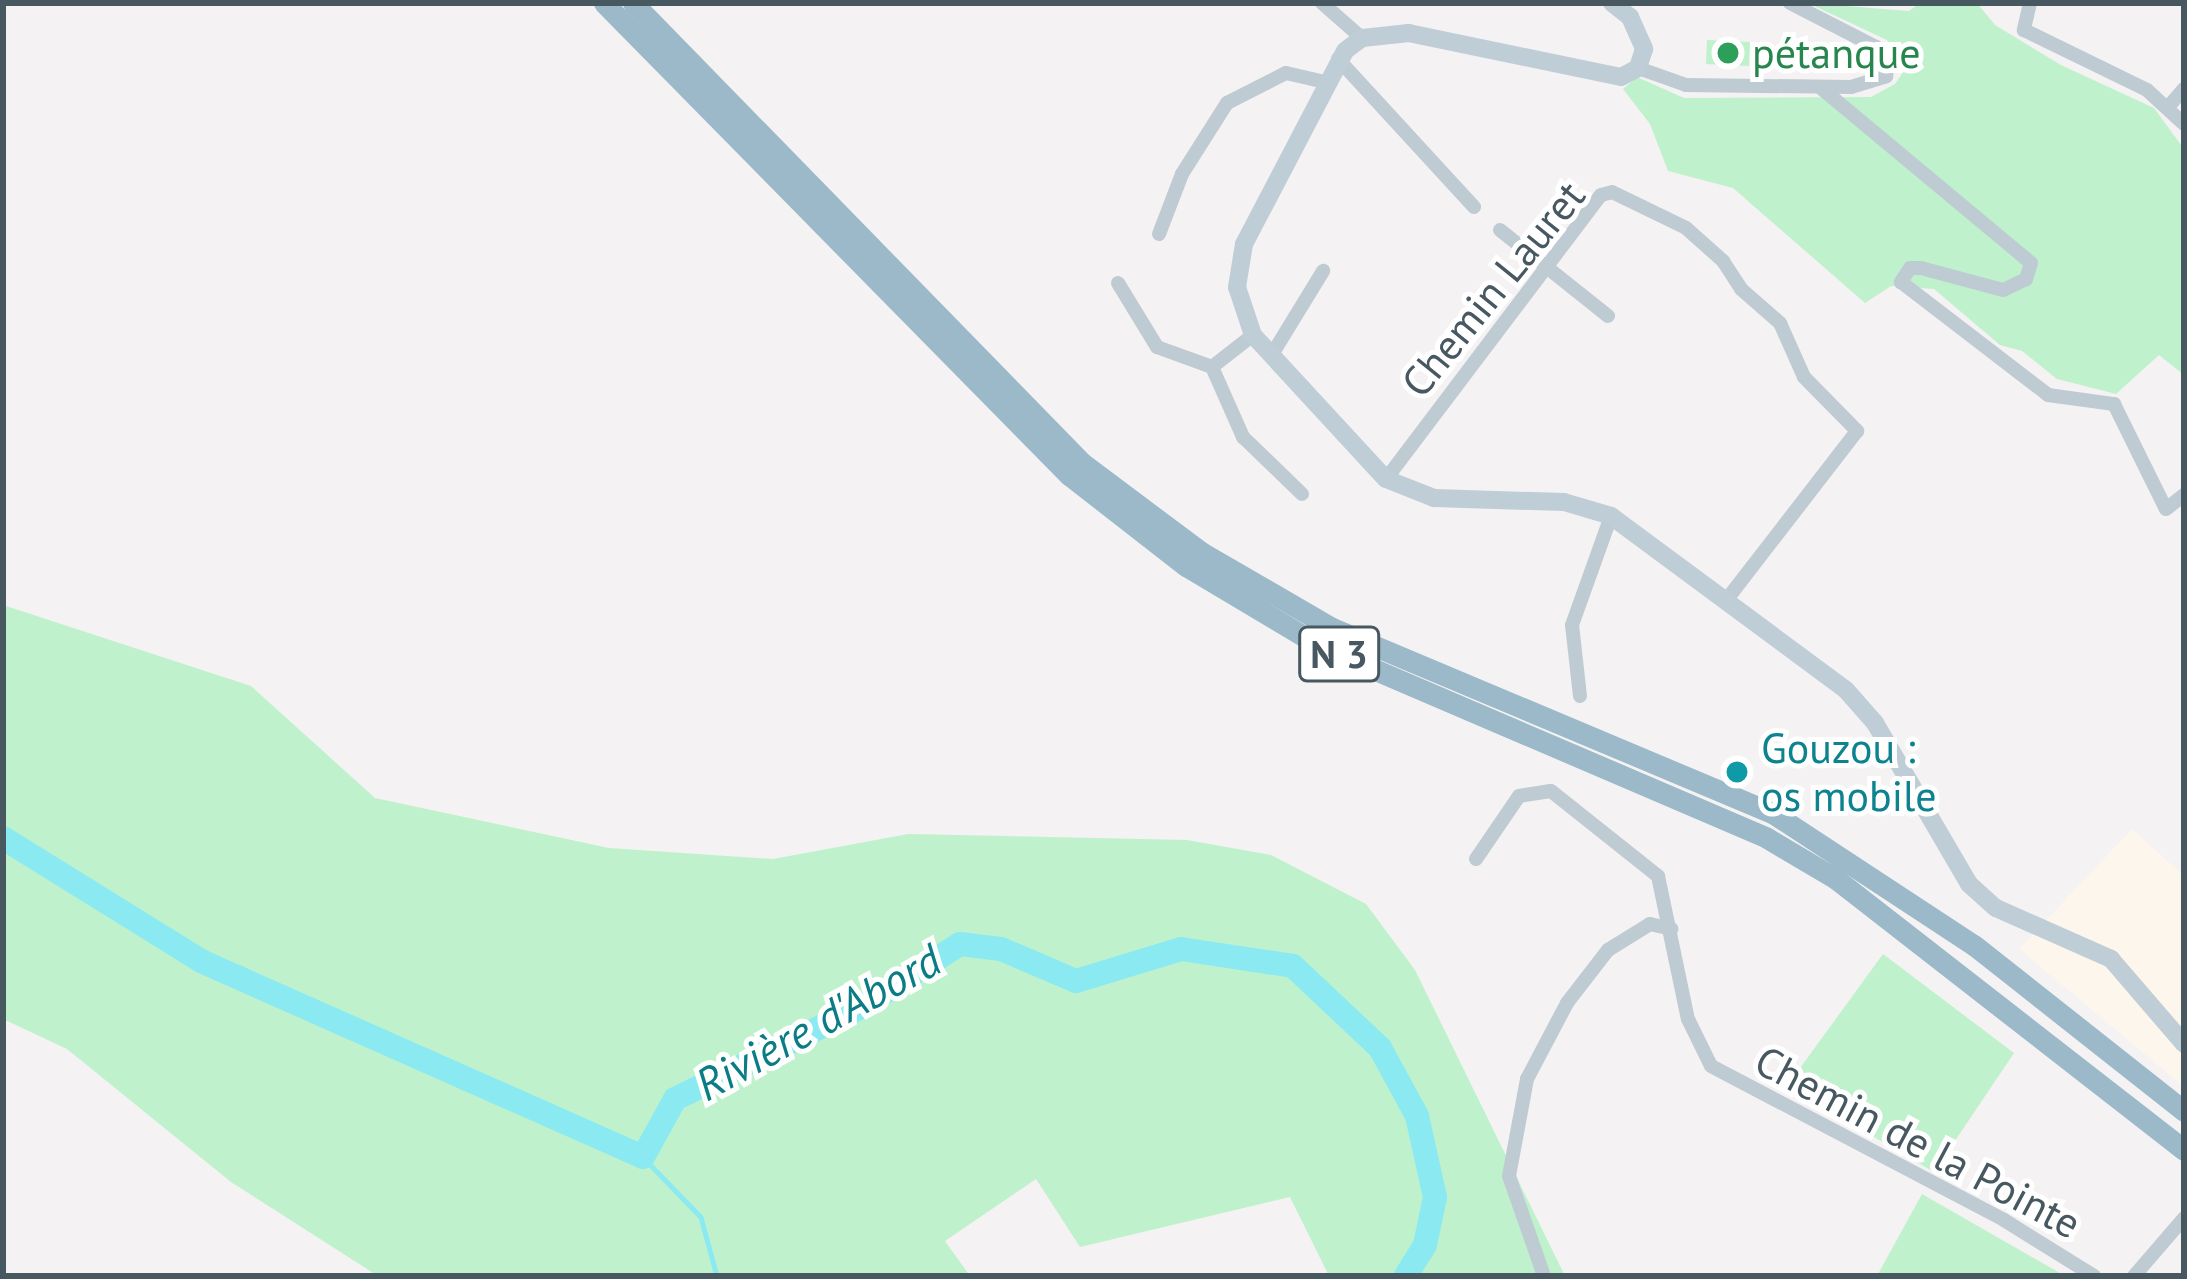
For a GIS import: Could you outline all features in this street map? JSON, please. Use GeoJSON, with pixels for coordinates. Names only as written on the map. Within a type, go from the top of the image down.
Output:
{"type":"FeatureCollection","features":[{"type":"Feature","properties":{"kind":"highway","name":"N 3"},"geometry":{"type":"LineString","coordinates":[[604,3],[1069,475],[1155,544],[1322,647],[1785,848],[1957,970],[2184,1150]]}},
{"type":"Feature","properties":{"kind":"highway","name":"N 3"},"geometry":{"type":"LineString","coordinates":[[633,3],[1082,463],[1201,553],[1331,628],[1774,814],[1975,946],[2184,1111]]}},
{"type":"Feature","properties":{"kind":"highway"},"geometry":{"type":"LineString","coordinates":[[1975,946],[2184,1089]]}},
{"type":"Feature","properties":{"kind":"main road"},"geometry":{"type":"LineString","coordinates":[[1612,3],[1642,38],[1637,68],[1612,78],[1408,33],[1362,38],[1338,59],[1244,244],[1237,287],[1253,335],[1386,479],[1434,497],[1564,502],[1611,517],[1846,690],[1875,722],[1956,866],[1982,898],[2111,959],[2184,1044]]}},
{"type":"Feature","properties":{"kind":"street"},"geometry":{"type":"LineString","coordinates":[[1322,3],[1362,38]]}},
{"type":"Feature","properties":{"kind":"street"},"geometry":{"type":"LineString","coordinates":[[1637,68],[1686,85],[1821,88],[1876,83],[1888,60],[1790,3]]}},
{"type":"Feature","properties":{"kind":"street"},"geometry":{"type":"LineString","coordinates":[[2030,3],[2024,30],[2169,106],[2184,124]]}},
{"type":"Feature","properties":{"kind":"street"},"geometry":{"type":"LineString","coordinates":[[1338,59],[1474,207]]}},
{"type":"Feature","properties":{"kind":"street"},"geometry":{"type":"LineString","coordinates":[[1159,234],[1182,174],[1227,103],[1264,77],[1325,82]]}},
{"type":"Feature","properties":{"kind":"street"},"geometry":{"type":"LineString","coordinates":[[1821,88],[2031,263],[2026,279],[2003,290],[1921,268],[1910,268],[1901,282],[2048,395],[2101,396],[2114,404],[2166,509],[2184,495]]}},
{"type":"Feature","properties":{"kind":"street"},"geometry":{"type":"LineString","coordinates":[[2169,106],[2184,89]]}},
{"type":"Feature","properties":{"kind":"street","name":"Chemin Lauret"},"geometry":{"type":"LineString","coordinates":[[1386,479],[1605,193],[1685,228],[1780,322],[1804,377],[1856,427],[1725,602]]}},
{"type":"Feature","properties":{"kind":"street"},"geometry":{"type":"LineString","coordinates":[[1500,230],[1608,316]]}},
{"type":"Feature","properties":{"kind":"street"},"geometry":{"type":"LineString","coordinates":[[1271,356],[1323,271]]}},
{"type":"Feature","properties":{"kind":"street"},"geometry":{"type":"LineString","coordinates":[[1118,284],[1157,346],[1212,368],[1243,437],[1302,494]]}},
{"type":"Feature","properties":{"kind":"street"},"geometry":{"type":"LineString","coordinates":[[1212,368],[1253,335]]}},
{"type":"Feature","properties":{"kind":"street"},"geometry":{"type":"LineString","coordinates":[[1580,696],[1572,625],[1611,517]]}},
{"type":"Feature","properties":{"kind":"street","name":"Chemin de la Pointe"},"geometry":{"type":"LineString","coordinates":[[1476,859],[1519,796],[1551,791],[1658,876],[1688,1019],[1718,1072],[2004,1220],[2094,1276]]}},
{"type":"Feature","properties":{"kind":"street"},"geometry":{"type":"LineString","coordinates":[[1544,1276],[1509,1176],[1527,1079],[1558,1016],[1608,950],[1650,924],[1672,929]]}},
{"type":"Feature","properties":{"kind":"street"},"geometry":{"type":"LineString","coordinates":[[2134,1276],[2184,1218]]}},
{"type":"Feature","properties":{"kind":"shaded area"},"geometry":{"type":"Polygon","coordinates":[[[2132,829],[2184,876],[2184,1087],[2019,949],[2132,829]]]}},
{"type":"Feature","properties":{"kind":"green space"},"geometry":{"type":"Polygon","coordinates":[[[1808,3],[1909,11],[1920,3],[1977,3],[1995,25],[2061,65],[2154,108],[2184,149],[2184,375],[2159,355],[2116,394],[2057,379],[2022,351],[2000,345],[1934,289],[1891,286],[1865,303],[1733,188],[1668,171],[1650,124],[1623,89],[1637,77],[1684,98],[1871,97],[1895,84],[1904,71],[1887,40],[1808,3]]]}},
{"type":"Feature","properties":{"kind":"green space","name":"pétanque"},"geometry":{"type":"Polygon","coordinates":[[[1707,40],[1750,42],[1749,66],[1706,64],[1707,40]]]}},
{"type":"Feature","properties":{"kind":"green space"},"geometry":{"type":"Polygon","coordinates":[[[3,605],[251,686],[375,798],[609,848],[773,859],[908,834],[1187,840],[1271,855],[1366,904],[1415,970],[1565,1276],[1329,1276],[1290,1197],[1080,1247],[1036,1179],[945,1241],[970,1276],[378,1276],[231,1182],[67,1049],[3,1019],[3,605]]]}},
{"type":"Feature","properties":{"kind":"green space"},"geometry":{"type":"Polygon","coordinates":[[[1883,954],[2014,1053],[1934,1172],[1787,1086],[1883,954]]]}},
{"type":"Feature","properties":{"kind":"green space"},"geometry":{"type":"Polygon","coordinates":[[[1922,1194],[2065,1276],[1877,1276],[1922,1194]]]}},
{"type":"Feature","properties":{"kind":"waterway","name":"Rivière d'Abord"},"geometry":{"type":"LineString","coordinates":[[3,838],[203,962],[643,1157],[675,1099],[865,1005],[960,944],[1001,949],[1076,981],[1181,949],[1293,966],[1380,1048],[1417,1116],[1435,1197],[1425,1245],[1406,1276]]}},
{"type":"Feature","properties":{"kind":"waterway"},"geometry":{"type":"LineString","coordinates":[[643,1157],[701,1217],[717,1276]]}},
{"type":"Feature","properties":{"kind":"place","name":"pétanque"},"geometry":{"type":"Point","coordinates":[1728,53]}},
{"type":"Feature","properties":{"kind":"place","name":"Gouzou : os mobile"},"geometry":{"type":"Point","coordinates":[1737,772]}}]}
